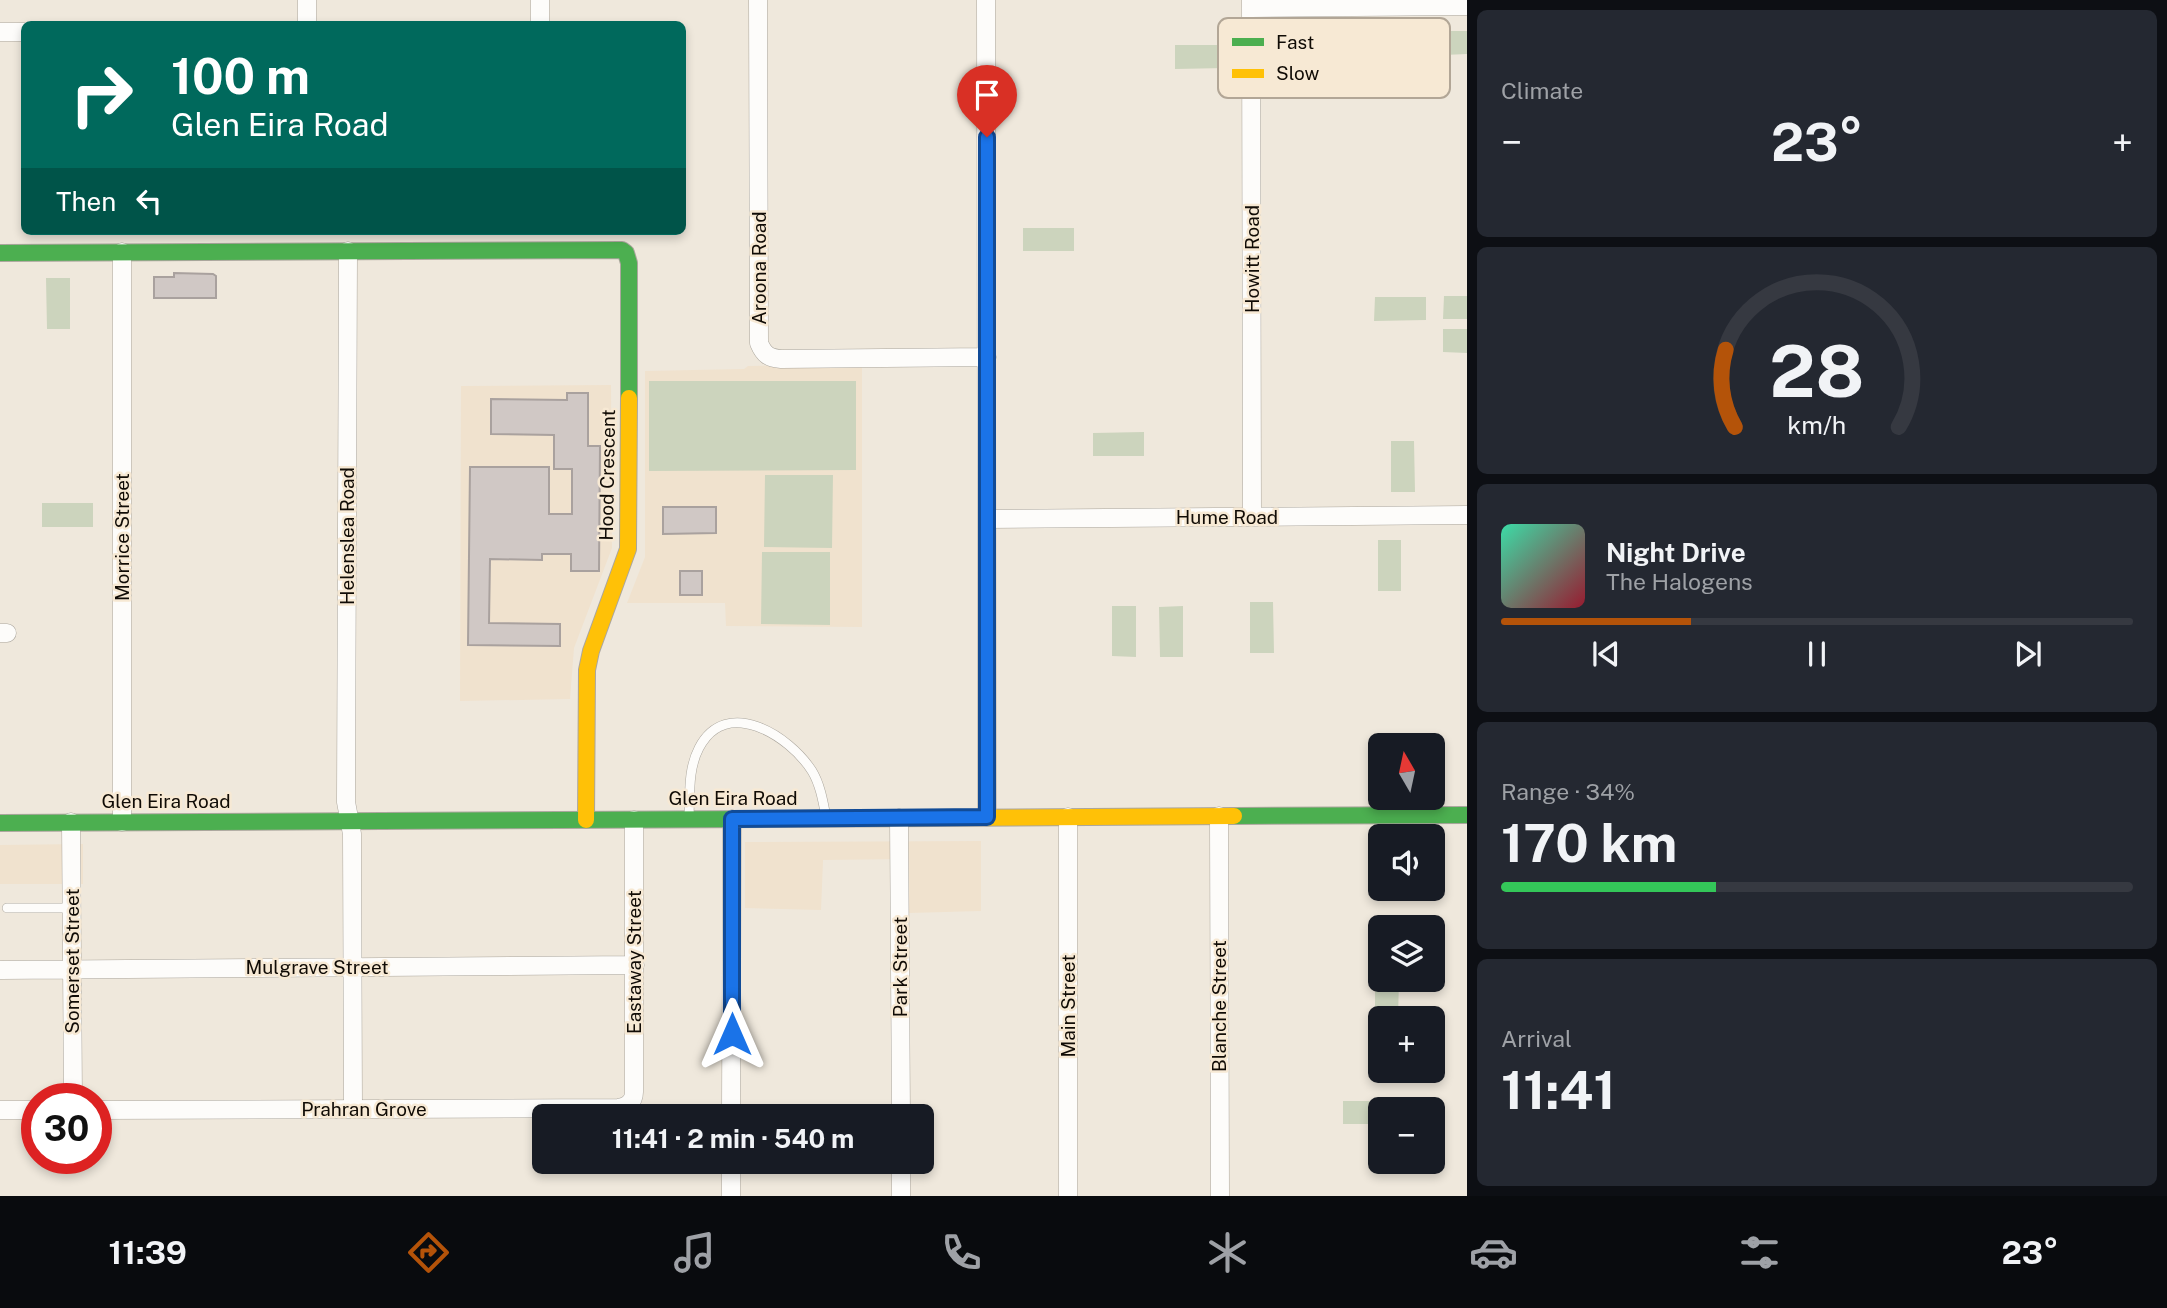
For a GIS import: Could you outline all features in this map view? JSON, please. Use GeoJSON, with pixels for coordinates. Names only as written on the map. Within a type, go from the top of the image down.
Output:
{"type":"FeatureCollection","features":[{"type":"Feature","properties":{"kind":"main road","name":"Hood Crescent"},"geometry":{"type":"LineString","coordinates":[[348,251],[611,249],[625,251],[628,257],[628,549],[591,651],[587,670],[586,820]]}},
{"type":"Feature","properties":{"kind":"main road"},"geometry":{"type":"LineString","coordinates":[[0,253],[348,251]]}},
{"type":"Feature","properties":{"kind":"main road","name":"Glen Eira Road"},"geometry":{"type":"LineString","coordinates":[[0,823],[1467,815]]}},
{"type":"Feature","properties":{"kind":"street"},"geometry":{"type":"LineString","coordinates":[[307,0],[307,21]]}},
{"type":"Feature","properties":{"kind":"street"},"geometry":{"type":"LineString","coordinates":[[540,0],[540,21]]}},
{"type":"Feature","properties":{"kind":"street","name":"Aroona Road"},"geometry":{"type":"LineString","coordinates":[[758,0],[759,343],[762,351],[769,357],[781,359],[987,357]]}},
{"type":"Feature","properties":{"kind":"street"},"geometry":{"type":"LineString","coordinates":[[986,0],[987,817]]}},
{"type":"Feature","properties":{"kind":"street"},"geometry":{"type":"LineString","coordinates":[[1251,4],[1467,6]]}},
{"type":"Feature","properties":{"kind":"street"},"geometry":{"type":"LineString","coordinates":[[0,32],[21,32]]}},
{"type":"Feature","properties":{"kind":"street","name":"Howitt Road"},"geometry":{"type":"LineString","coordinates":[[1251,98],[1252,517]]}},
{"type":"Feature","properties":{"kind":"street","name":"Helenslea Road"},"geometry":{"type":"LineString","coordinates":[[348,251],[346,807],[352,834],[353,1109]]}},
{"type":"Feature","properties":{"kind":"street","name":"Morrice Street"},"geometry":{"type":"LineString","coordinates":[[122,252],[122,822]]}},
{"type":"Feature","properties":{"kind":"street","name":"Hume Road"},"geometry":{"type":"LineString","coordinates":[[987,519],[1467,515]]}},
{"type":"Feature","properties":{"kind":"street","name":"Blanche Street"},"geometry":{"type":"LineString","coordinates":[[1219,816],[1220,1196]]}},
{"type":"Feature","properties":{"kind":"street","name":"Main Street"},"geometry":{"type":"LineString","coordinates":[[1068,817],[1068,1196]]}},
{"type":"Feature","properties":{"kind":"street","name":"Park Street"},"geometry":{"type":"LineString","coordinates":[[899,818],[901,1104]]}},
{"type":"Feature","properties":{"kind":"street"},"geometry":{"type":"LineString","coordinates":[[731,1104],[732,819]]}},
{"type":"Feature","properties":{"kind":"street","name":"Eastaway Street"},"geometry":{"type":"LineString","coordinates":[[630,1103],[634,1092],[634,820]]}},
{"type":"Feature","properties":{"kind":"street","name":"Somerset Street"},"geometry":{"type":"LineString","coordinates":[[71,822],[73,1083]]}},
{"type":"Feature","properties":{"kind":"street","name":"Mulgrave Street"},"geometry":{"type":"LineString","coordinates":[[0,970],[635,965]]}},
{"type":"Feature","properties":{"kind":"street","name":"Prahran Grove"},"geometry":{"type":"LineString","coordinates":[[112,1110],[618,1108],[630,1103]]}},
{"type":"Feature","properties":{"kind":"street"},"geometry":{"type":"LineString","coordinates":[[0,1110],[21,1110]]}},
{"type":"Feature","properties":{"kind":"street"},"geometry":{"type":"LineString","coordinates":[[731,1174],[731,1196]]}},
{"type":"Feature","properties":{"kind":"street"},"geometry":{"type":"LineString","coordinates":[[901,1174],[901,1196]]}},
{"type":"Feature","properties":{"kind":"lane"},"geometry":{"type":"LineString","coordinates":[[689,819],[690,775],[698,749],[710,732],[737,723],[760,726],[797,752],[813,773],[826,818]]}},
{"type":"Feature","properties":{"kind":"lane"},"geometry":{"type":"LineString","coordinates":[[7,908],[72,908]]}},
{"type":"Feature","properties":{"kind":"shaded area"},"geometry":{"type":"Polygon","coordinates":[[[862,364],[862,627],[726,626],[725,603],[627,603],[645,557],[645,371],[862,364]]]}},
{"type":"Feature","properties":{"kind":"shaded area"},"geometry":{"type":"Polygon","coordinates":[[[611,385],[612,548],[574,648],[570,699],[460,701],[461,386],[611,385]]]}},
{"type":"Feature","properties":{"kind":"shaded area"},"geometry":{"type":"Polygon","coordinates":[[[981,841],[981,911],[908,913],[907,859],[823,860],[821,910],[745,908],[745,842],[981,841]]]}},
{"type":"Feature","properties":{"kind":"shaded area"},"geometry":{"type":"Polygon","coordinates":[[[83,844],[83,884],[0,884],[0,845],[83,844]]]}},
{"type":"Feature","properties":{"kind":"green space"},"geometry":{"type":"Polygon","coordinates":[[[1450,31],[1467,31],[1467,54],[1450,55],[1450,31]]]}},
{"type":"Feature","properties":{"kind":"green space"},"geometry":{"type":"Polygon","coordinates":[[[1175,45],[1218,45],[1218,68],[1175,69],[1175,45]]]}},
{"type":"Feature","properties":{"kind":"green space"},"geometry":{"type":"Polygon","coordinates":[[[1023,228],[1074,228],[1074,251],[1023,251],[1023,228]]]}},
{"type":"Feature","properties":{"kind":"green space"},"geometry":{"type":"Polygon","coordinates":[[[46,278],[70,278],[70,329],[47,329],[46,278]]]}},
{"type":"Feature","properties":{"kind":"green space"},"geometry":{"type":"Polygon","coordinates":[[[1444,296],[1467,296],[1467,319],[1443,319],[1444,296]]]}},
{"type":"Feature","properties":{"kind":"green space"},"geometry":{"type":"Polygon","coordinates":[[[1375,297],[1426,297],[1426,320],[1374,321],[1375,297]]]}},
{"type":"Feature","properties":{"kind":"green space"},"geometry":{"type":"Polygon","coordinates":[[[1443,329],[1467,329],[1467,353],[1443,352],[1443,329]]]}},
{"type":"Feature","properties":{"kind":"green space"},"geometry":{"type":"Polygon","coordinates":[[[649,381],[856,381],[856,470],[649,471],[649,381]]]}},
{"type":"Feature","properties":{"kind":"green space"},"geometry":{"type":"Polygon","coordinates":[[[1144,432],[1144,456],[1093,456],[1093,433],[1144,432]]]}},
{"type":"Feature","properties":{"kind":"green space"},"geometry":{"type":"Polygon","coordinates":[[[1391,441],[1414,441],[1415,492],[1391,492],[1391,441]]]}},
{"type":"Feature","properties":{"kind":"green space"},"geometry":{"type":"Polygon","coordinates":[[[765,475],[833,475],[832,548],[764,547],[765,475]]]}},
{"type":"Feature","properties":{"kind":"green space"},"geometry":{"type":"Polygon","coordinates":[[[42,503],[93,503],[93,527],[42,527],[42,503]]]}},
{"type":"Feature","properties":{"kind":"green space"},"geometry":{"type":"Polygon","coordinates":[[[1378,540],[1401,540],[1401,591],[1378,591],[1378,540]]]}},
{"type":"Feature","properties":{"kind":"green space"},"geometry":{"type":"Polygon","coordinates":[[[762,552],[830,552],[830,625],[761,624],[762,552]]]}},
{"type":"Feature","properties":{"kind":"green space"},"geometry":{"type":"Polygon","coordinates":[[[1250,602],[1273,602],[1274,653],[1250,653],[1250,602]]]}},
{"type":"Feature","properties":{"kind":"green space"},"geometry":{"type":"Polygon","coordinates":[[[1112,606],[1136,606],[1136,657],[1112,656],[1112,606]]]}},
{"type":"Feature","properties":{"kind":"green space"},"geometry":{"type":"Polygon","coordinates":[[[1183,606],[1183,657],[1160,657],[1159,607],[1183,606]]]}},
{"type":"Feature","properties":{"kind":"green space"},"geometry":{"type":"Polygon","coordinates":[[[1375,992],[1399,992],[1398,1006],[1375,1006],[1375,992]]]}},
{"type":"Feature","properties":{"kind":"green space"},"geometry":{"type":"Polygon","coordinates":[[[1343,1101],[1368,1101],[1368,1124],[1343,1124],[1343,1101]]]}},
{"type":"Feature","properties":{"kind":"building"},"geometry":{"type":"Polygon","coordinates":[[[174,273],[213,274],[216,276],[216,298],[154,298],[154,277],[174,277],[174,273]]]}},
{"type":"Feature","properties":{"kind":"building"},"geometry":{"type":"Polygon","coordinates":[[[567,393],[588,393],[588,446],[600,446],[599,571],[571,571],[571,554],[542,554],[542,560],[490,559],[489,623],[560,624],[560,646],[468,645],[470,467],[549,467],[549,514],[572,514],[572,469],[554,469],[554,435],[491,434],[491,399],[567,400],[567,393]]]}},
{"type":"Feature","properties":{"kind":"building"},"geometry":{"type":"Polygon","coordinates":[[[663,507],[716,507],[716,533],[663,534],[663,507]]]}},
{"type":"Feature","properties":{"kind":"building"},"geometry":{"type":"Polygon","coordinates":[[[680,571],[702,571],[702,595],[680,595],[680,571]]]}},
{"type":"Feature","properties":{"kind":"traffic: fast"},"geometry":{"type":"LineString","coordinates":[[0,253],[622,250],[629,263],[629,398]]}},
{"type":"Feature","properties":{"kind":"traffic: fast"},"geometry":{"type":"LineString","coordinates":[[1234,816],[1467,815]]}},
{"type":"Feature","properties":{"kind":"traffic: fast"},"geometry":{"type":"LineString","coordinates":[[0,823],[763,819]]}},
{"type":"Feature","properties":{"kind":"traffic: slow"},"geometry":{"type":"LineString","coordinates":[[586,820],[587,670],[591,651],[628,549],[629,398]]}},
{"type":"Feature","properties":{"kind":"traffic: slow"},"geometry":{"type":"LineString","coordinates":[[763,819],[1234,816]]}},
{"type":"Feature","properties":{"kind":"route"},"geometry":{"type":"LineString","coordinates":[[732,1034],[732,819],[987,817],[987,137]]}}]}
